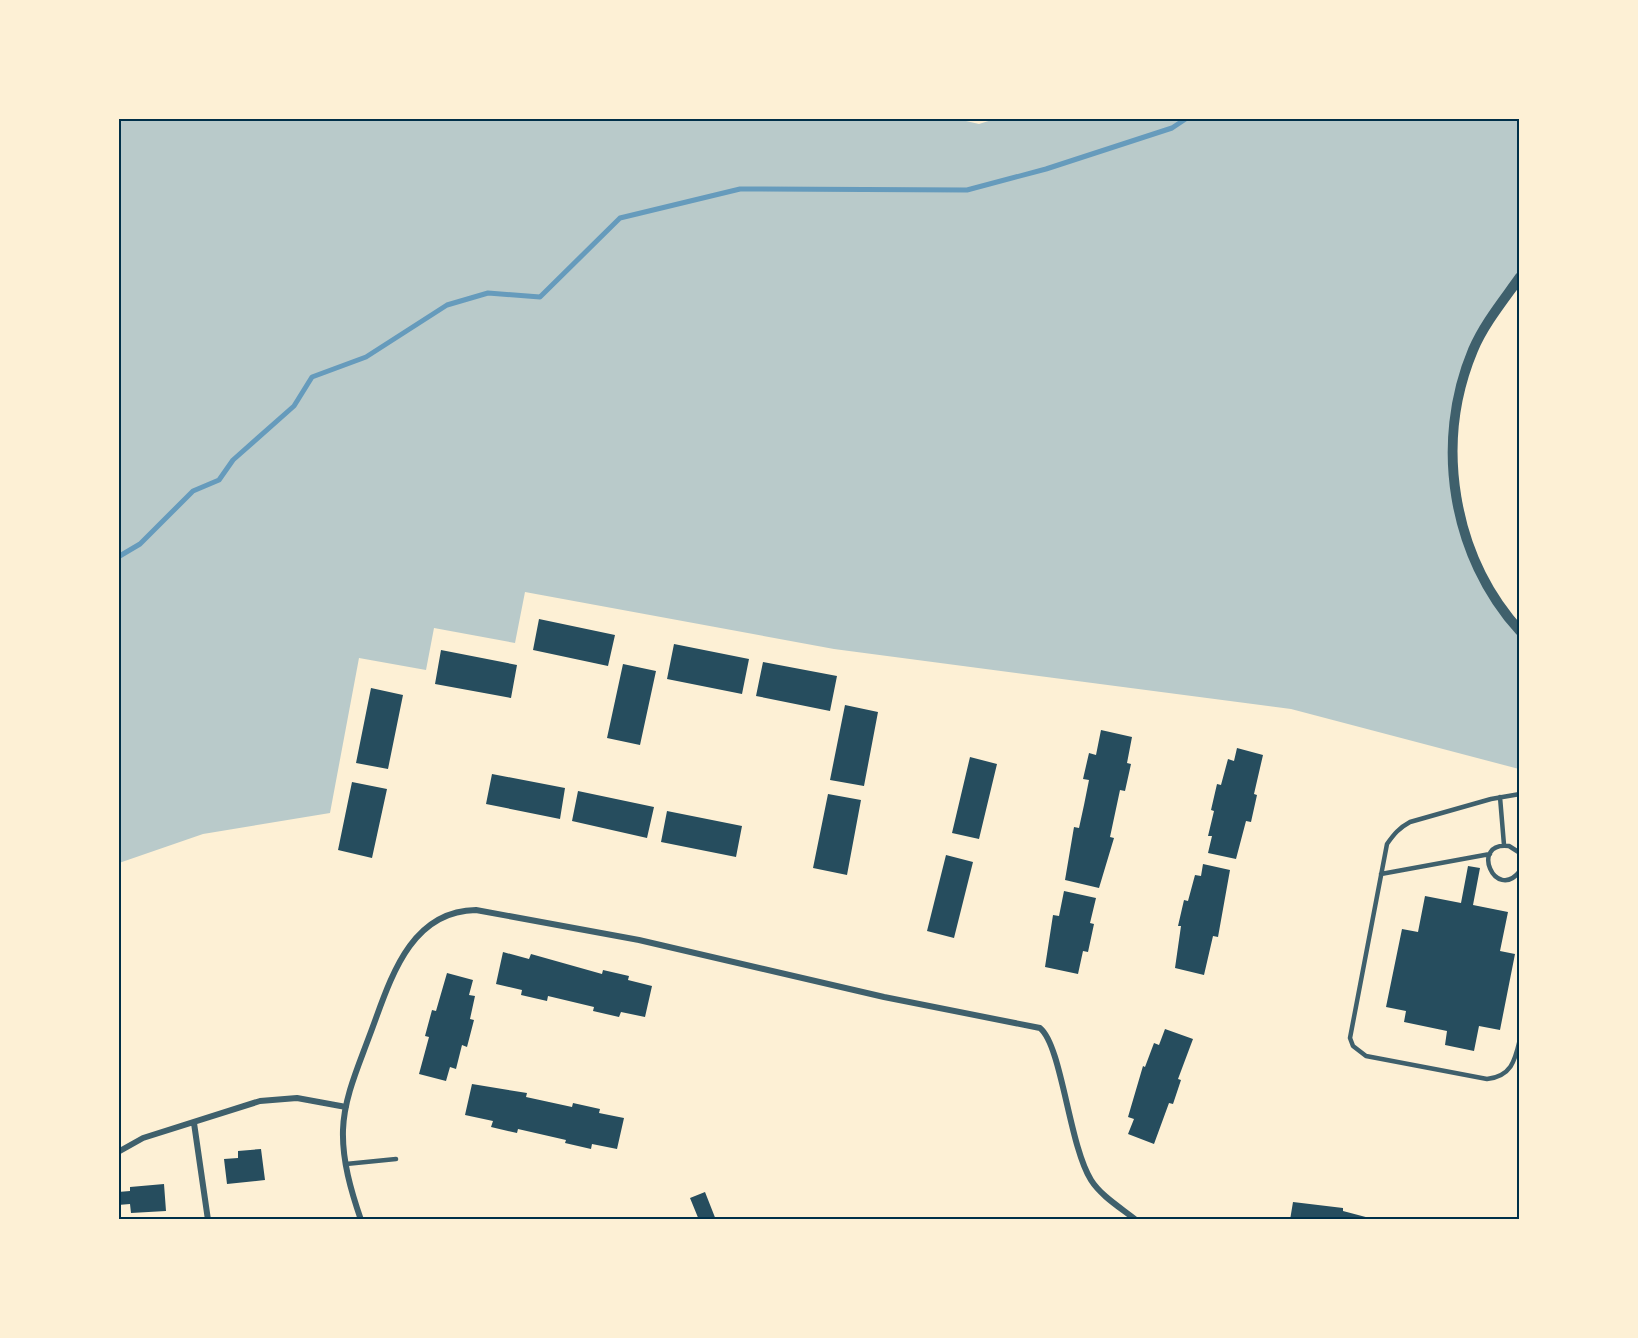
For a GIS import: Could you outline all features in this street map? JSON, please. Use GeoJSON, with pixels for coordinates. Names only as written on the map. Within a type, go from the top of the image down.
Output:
{"type":"FeatureCollection","features":[{"type":"Feature","properties":{"kind":"street"},"geometry":{"type":"LineString","coordinates":[[1520,277],[1484,328],[1473,350],[1455,407],[1451,448],[1458,508],[1473,555],[1508,618],[1520,631]]}},
{"type":"Feature","properties":{"kind":"street"},"geometry":{"type":"LineString","coordinates":[[361,1220],[346,1164],[343,1130],[346,1107],[387,988],[405,952],[426,928],[444,916],[464,910],[486,911],[639,939],[884,997],[1040,1028],[1052,1045],[1066,1108],[1088,1175],[1098,1189],[1136,1220]]}},
{"type":"Feature","properties":{"kind":"street"},"geometry":{"type":"LineString","coordinates":[[118,1152],[143,1138],[273,1098],[297,1098],[346,1107]]}},
{"type":"Feature","properties":{"kind":"street"},"geometry":{"type":"LineString","coordinates":[[194,1123],[208,1220]]}},
{"type":"Feature","properties":{"kind":"lane"},"geometry":{"type":"LineString","coordinates":[[1520,794],[1500,797],[1399,827],[1387,844],[1351,1026],[1353,1046],[1366,1056],[1488,1079],[1500,1078],[1508,1072],[1514,1063],[1520,1039]]}},
{"type":"Feature","properties":{"kind":"lane"},"geometry":{"type":"LineString","coordinates":[[1500,797],[1504,845]]}},
{"type":"Feature","properties":{"kind":"lane"},"geometry":{"type":"LineString","coordinates":[[1381,874],[1490,854],[1504,845],[1515,848],[1520,854]]}},
{"type":"Feature","properties":{"kind":"lane"},"geometry":{"type":"LineString","coordinates":[[1490,854],[1488,865],[1497,878],[1508,879],[1520,871]]}},
{"type":"Feature","properties":{"kind":"lane"},"geometry":{"type":"LineString","coordinates":[[346,1164],[396,1159]]}},
{"type":"Feature","properties":{"kind":"shaded area"},"geometry":{"type":"Polygon","coordinates":[[[953,118],[979,124],[998,118],[1519,119],[1519,277],[1473,350],[1451,448],[1473,555],[1519,631],[1519,769],[1291,709],[834,649],[525,592],[515,643],[434,628],[426,670],[359,658],[330,813],[203,834],[119,863],[118,119],[953,118]]]}},
{"type":"Feature","properties":{"kind":"building"},"geometry":{"type":"Polygon","coordinates":[[[539,619],[615,635],[608,666],[533,650],[539,619]]]}},
{"type":"Feature","properties":{"kind":"building"},"geometry":{"type":"Polygon","coordinates":[[[674,644],[749,659],[742,694],[667,679],[674,644]]]}},
{"type":"Feature","properties":{"kind":"building"},"geometry":{"type":"Polygon","coordinates":[[[441,650],[517,665],[511,698],[435,684],[441,650]]]}},
{"type":"Feature","properties":{"kind":"building"},"geometry":{"type":"Polygon","coordinates":[[[763,662],[837,676],[830,711],[756,696],[763,662]]]}},
{"type":"Feature","properties":{"kind":"building"},"geometry":{"type":"Polygon","coordinates":[[[623,664],[656,671],[640,745],[607,738],[623,664]]]}},
{"type":"Feature","properties":{"kind":"building"},"geometry":{"type":"Polygon","coordinates":[[[371,688],[403,695],[388,769],[356,763],[371,688]]]}},
{"type":"Feature","properties":{"kind":"building"},"geometry":{"type":"Polygon","coordinates":[[[845,705],[878,712],[864,786],[830,780],[845,705]]]}},
{"type":"Feature","properties":{"kind":"building"},"geometry":{"type":"Polygon","coordinates":[[[1101,730],[1132,737],[1127,763],[1131,764],[1125,791],[1120,790],[1110,837],[1114,838],[1099,888],[1065,880],[1074,827],[1079,828],[1089,780],[1083,779],[1089,753],[1096,755],[1101,730]]]}},
{"type":"Feature","properties":{"kind":"building"},"geometry":{"type":"Polygon","coordinates":[[[1237,748],[1263,755],[1254,794],[1257,795],[1251,822],[1246,821],[1236,859],[1208,853],[1212,836],[1208,836],[1217,784],[1221,785],[1228,759],[1234,761],[1237,748]]]}},
{"type":"Feature","properties":{"kind":"building"},"geometry":{"type":"Polygon","coordinates":[[[970,757],[997,764],[979,839],[952,833],[970,757]]]}},
{"type":"Feature","properties":{"kind":"building"},"geometry":{"type":"Polygon","coordinates":[[[492,774],[565,788],[560,819],[486,804],[492,774]]]}},
{"type":"Feature","properties":{"kind":"building"},"geometry":{"type":"Polygon","coordinates":[[[352,782],[387,789],[372,858],[338,850],[352,782]]]}},
{"type":"Feature","properties":{"kind":"building"},"geometry":{"type":"Polygon","coordinates":[[[578,791],[654,807],[647,838],[572,821],[578,791]]]}},
{"type":"Feature","properties":{"kind":"building"},"geometry":{"type":"Polygon","coordinates":[[[828,794],[861,800],[847,875],[813,868],[828,794]]]}},
{"type":"Feature","properties":{"kind":"building"},"geometry":{"type":"Polygon","coordinates":[[[667,811],[742,826],[736,857],[661,842],[667,811]]]}},
{"type":"Feature","properties":{"kind":"building"},"geometry":{"type":"Polygon","coordinates":[[[946,855],[973,862],[954,938],[927,931],[946,855]]]}},
{"type":"Feature","properties":{"kind":"building"},"geometry":{"type":"Polygon","coordinates":[[[1203,864],[1230,870],[1218,937],[1213,936],[1204,975],[1175,968],[1181,926],[1178,926],[1184,900],[1188,901],[1195,875],[1201,876],[1203,864]]]}},
{"type":"Feature","properties":{"kind":"building"},"geometry":{"type":"Polygon","coordinates":[[[1468,866],[1480,868],[1473,905],[1508,912],[1500,951],[1515,954],[1500,1030],[1479,1026],[1474,1051],[1445,1045],[1447,1031],[1404,1022],[1406,1011],[1386,1007],[1402,929],[1418,932],[1425,896],[1461,903],[1468,866]]]}},
{"type":"Feature","properties":{"kind":"building"},"geometry":{"type":"Polygon","coordinates":[[[1064,891],[1096,898],[1090,923],[1094,924],[1088,952],[1083,951],[1078,974],[1045,967],[1053,915],[1059,916],[1064,891]]]}},
{"type":"Feature","properties":{"kind":"building"},"geometry":{"type":"Polygon","coordinates":[[[503,952],[529,959],[531,954],[602,974],[603,970],[629,976],[628,980],[652,986],[645,1017],[621,1012],[619,1017],[593,1011],[594,1007],[548,996],[547,1001],[521,995],[522,990],[496,984],[503,952]]]}},
{"type":"Feature","properties":{"kind":"building"},"geometry":{"type":"Polygon","coordinates":[[[447,973],[473,980],[469,995],[475,996],[470,1019],[474,1020],[467,1047],[462,1045],[456,1069],[450,1067],[446,1081],[419,1074],[429,1037],[425,1036],[432,1010],[436,1011],[447,973]]]}},
{"type":"Feature","properties":{"kind":"building"},"geometry":{"type":"Polygon","coordinates":[[[1165,1029],[1193,1039],[1178,1079],[1181,1080],[1173,1104],[1169,1103],[1154,1144],[1128,1134],[1134,1119],[1128,1117],[1143,1066],[1145,1067],[1154,1043],[1159,1045],[1165,1029]]]}},
{"type":"Feature","properties":{"kind":"building"},"geometry":{"type":"Polygon","coordinates":[[[472,1084],[527,1093],[526,1097],[572,1107],[573,1103],[600,1109],[599,1113],[624,1118],[617,1149],[592,1144],[591,1149],[565,1143],[566,1140],[518,1129],[517,1133],[491,1127],[493,1121],[465,1115],[472,1084]]]}},
{"type":"Feature","properties":{"kind":"building"},"geometry":{"type":"Polygon","coordinates":[[[261,1149],[265,1180],[227,1184],[224,1159],[238,1158],[238,1151],[261,1149]]]}},
{"type":"Feature","properties":{"kind":"building"},"geometry":{"type":"Polygon","coordinates":[[[164,1184],[166,1211],[131,1213],[130,1204],[118,1205],[118,1192],[130,1191],[130,1187],[164,1184]]]}},
{"type":"Feature","properties":{"kind":"building"},"geometry":{"type":"Polygon","coordinates":[[[705,1192],[716,1220],[699,1220],[690,1198],[705,1192]]]}},
{"type":"Feature","properties":{"kind":"building"},"geometry":{"type":"Polygon","coordinates":[[[1293,1202],[1343,1208],[1343,1211],[1377,1220],[1290,1220],[1293,1202]]]}},
{"type":"Feature","properties":{"kind":"waterway"},"geometry":{"type":"LineString","coordinates":[[118,557],[140,544],[193,491],[219,480],[233,460],[294,406],[312,377],[366,357],[447,305],[488,293],[540,297],[620,218],[740,189],[967,190],[1046,169],[1172,128],[1187,118]]}}]}
